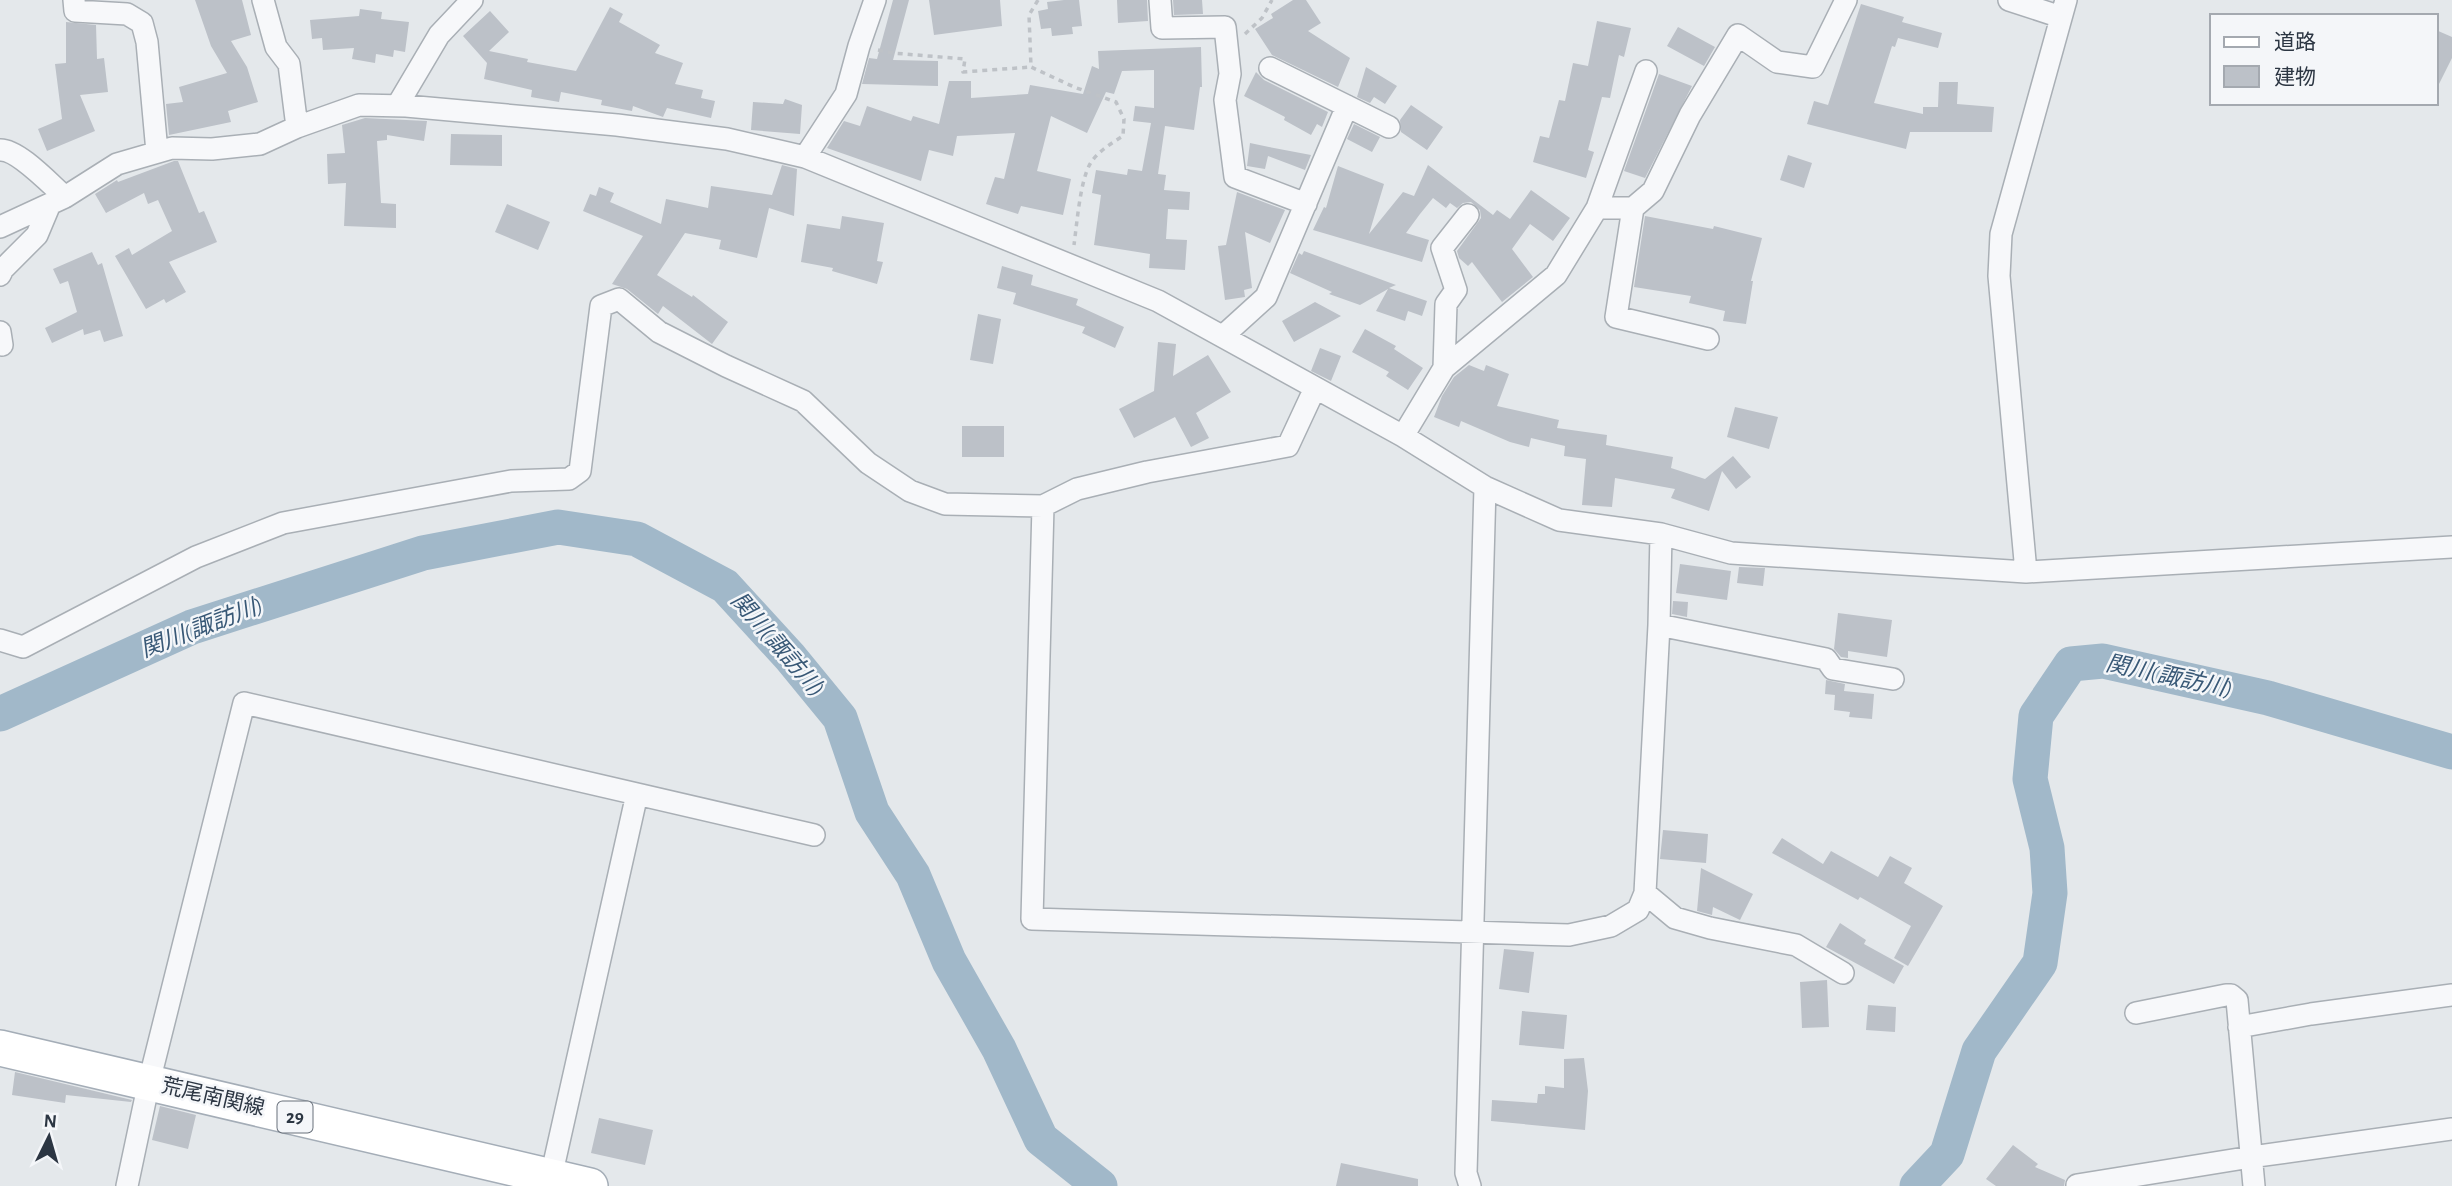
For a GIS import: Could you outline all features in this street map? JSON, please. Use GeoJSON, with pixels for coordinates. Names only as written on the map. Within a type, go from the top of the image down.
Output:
{"type":"FeatureCollection","features":[{"type":"Feature","properties":{"kind":"main road","name":"荒尾南関線"},"geometry":{"type":"LineString","coordinates":[[0,1048],[590,1186]]}},
{"type":"Feature","properties":{"kind":"street"},"geometry":{"type":"LineString","coordinates":[[74,0],[75,11],[127,13],[142,23],[147,42],[157,152]]}},
{"type":"Feature","properties":{"kind":"street"},"geometry":{"type":"LineString","coordinates":[[263,0],[276,47],[289,64],[297,127]]}},
{"type":"Feature","properties":{"kind":"street"},"geometry":{"type":"LineString","coordinates":[[397,106],[439,35],[472,0]]}},
{"type":"Feature","properties":{"kind":"street"},"geometry":{"type":"LineString","coordinates":[[805,157],[846,94],[875,0]]}},
{"type":"Feature","properties":{"kind":"street"},"geometry":{"type":"LineString","coordinates":[[1160,0],[1162,28],[1226,27],[1230,74],[1225,100],[1235,177],[1306,204]]}},
{"type":"Feature","properties":{"kind":"street"},"geometry":{"type":"LineString","coordinates":[[1597,208],[1633,208],[1653,191],[1690,115],[1738,35],[1777,62],[1813,67],[1846,0]]}},
{"type":"Feature","properties":{"kind":"street"},"geometry":{"type":"LineString","coordinates":[[2009,0],[2064,9],[2001,234],[1999,276],[2026,572]]}},
{"type":"Feature","properties":{"kind":"street"},"geometry":{"type":"LineString","coordinates":[[1270,68],[1390,127]]}},
{"type":"Feature","properties":{"kind":"street"},"geometry":{"type":"LineString","coordinates":[[1404,436],[1444,368],[1556,275],[1597,208],[1646,71]]}},
{"type":"Feature","properties":{"kind":"street"},"geometry":{"type":"LineString","coordinates":[[0,227],[57,200],[117,164],[172,148],[212,149],[260,144],[297,127],[359,105],[617,125],[727,139],[805,157],[1158,301],[1404,436],[1485,487],[1559,520],[1661,534],[1731,553],[2026,572],[2452,547]]}},
{"type":"Feature","properties":{"kind":"street"},"geometry":{"type":"LineString","coordinates":[[1223,337],[1266,297],[1348,106]]}},
{"type":"Feature","properties":{"kind":"street"},"geometry":{"type":"LineString","coordinates":[[0,150],[6,150],[20,158],[57,200]]}},
{"type":"Feature","properties":{"kind":"street"},"geometry":{"type":"LineString","coordinates":[[0,275],[37,235],[57,200]]}},
{"type":"Feature","properties":{"kind":"street"},"geometry":{"type":"LineString","coordinates":[[1633,208],[1616,317],[1708,339]]}},
{"type":"Feature","properties":{"kind":"street"},"geometry":{"type":"LineString","coordinates":[[1444,368],[1447,304],[1456,290],[1442,248],[1468,215]]}},
{"type":"Feature","properties":{"kind":"street"},"geometry":{"type":"LineString","coordinates":[[0,640],[23,647],[196,557],[283,523],[511,481],[569,479],[580,471],[601,306],[618,299],[659,332],[803,401],[868,463],[910,491],[945,504],[1043,506],[1077,489],[1147,472],[1289,446],[1315,388]]}},
{"type":"Feature","properties":{"kind":"street"},"geometry":{"type":"LineString","coordinates":[[1470,1186],[1466,1173],[1485,487]]}},
{"type":"Feature","properties":{"kind":"street"},"geometry":{"type":"LineString","coordinates":[[1043,506],[1032,919],[1569,935],[1611,926],[1639,910],[1644,893],[1659,625],[1661,534]]}},
{"type":"Feature","properties":{"kind":"street"},"geometry":{"type":"LineString","coordinates":[[1659,625],[1826,659],[1833,668],[1894,679]]}},
{"type":"Feature","properties":{"kind":"street"},"geometry":{"type":"LineString","coordinates":[[127,1186],[149,1082],[244,703],[814,835]]}},
{"type":"Feature","properties":{"kind":"street"},"geometry":{"type":"LineString","coordinates":[[551,1177],[637,794]]}},
{"type":"Feature","properties":{"kind":"street"},"geometry":{"type":"LineString","coordinates":[[1644,893],[1675,918],[1710,928],[1796,945],[1843,973]]}},
{"type":"Feature","properties":{"kind":"street"},"geometry":{"type":"LineString","coordinates":[[2136,1013],[2231,995],[2236,1000],[2255,1186]]}},
{"type":"Feature","properties":{"kind":"street"},"geometry":{"type":"LineString","coordinates":[[2239,1027],[2311,1014],[2452,995]]}},
{"type":"Feature","properties":{"kind":"street"},"geometry":{"type":"LineString","coordinates":[[2077,1185],[2452,1129]]}},
{"type":"Feature","properties":{"kind":"path"},"geometry":{"type":"LineString","coordinates":[[1031,67],[1029,15],[1038,0]]}},
{"type":"Feature","properties":{"kind":"path"},"geometry":{"type":"LineString","coordinates":[[1228,50],[1262,18],[1272,0]]}},
{"type":"Feature","properties":{"kind":"path"},"geometry":{"type":"LineString","coordinates":[[859,46],[893,53],[965,59],[963,72],[1031,67],[1074,87],[1116,102],[1124,119],[1123,136],[1090,162],[1070,265]]}},
{"type":"Feature","properties":{"kind":"building"},"geometry":{"type":"Polygon","coordinates":[[[195,0],[242,0],[251,35],[231,41],[247,67],[258,102],[228,111],[231,122],[169,135],[166,104],[183,102],[179,87],[227,73],[211,46],[195,0]]]}},
{"type":"Feature","properties":{"kind":"building"},"geometry":{"type":"Polygon","coordinates":[[[893,0],[909,0],[893,60],[938,61],[938,86],[862,84],[869,58],[877,59],[893,0]]]}},
{"type":"Feature","properties":{"kind":"building"},"geometry":{"type":"Polygon","coordinates":[[[929,0],[1000,0],[1002,26],[934,35],[929,0]]]}},
{"type":"Feature","properties":{"kind":"building"},"geometry":{"type":"Polygon","coordinates":[[[1079,0],[1082,26],[1072,27],[1073,34],[1052,36],[1051,28],[1041,29],[1038,11],[1048,9],[1047,2],[1079,0]]]}},
{"type":"Feature","properties":{"kind":"building"},"geometry":{"type":"Polygon","coordinates":[[[1117,0],[1147,0],[1148,21],[1118,23],[1117,0]]]}},
{"type":"Feature","properties":{"kind":"building"},"geometry":{"type":"Polygon","coordinates":[[[1173,0],[1202,0],[1203,14],[1174,15],[1173,0]]]}},
{"type":"Feature","properties":{"kind":"building"},"geometry":{"type":"Polygon","coordinates":[[[1293,0],[1306,0],[1321,23],[1308,31],[1350,58],[1338,87],[1272,55],[1255,29],[1273,18],[1271,14],[1293,0]]]}},
{"type":"Feature","properties":{"kind":"building"},"geometry":{"type":"Polygon","coordinates":[[[1861,4],[1904,17],[1902,22],[1942,33],[1938,48],[1898,38],[1895,47],[1892,46],[1874,103],[1923,114],[1923,107],[1938,107],[1939,82],[1958,82],[1957,104],[1994,107],[1992,132],[1910,132],[1906,149],[1807,124],[1814,101],[1828,105],[1861,4]]]}},
{"type":"Feature","properties":{"kind":"building"},"geometry":{"type":"Polygon","coordinates":[[[610,7],[623,14],[619,22],[660,45],[655,53],[683,63],[675,84],[703,90],[701,98],[715,101],[711,118],[667,108],[663,117],[633,106],[632,111],[601,105],[602,100],[561,92],[559,102],[531,97],[532,90],[484,79],[487,63],[463,36],[490,11],[509,32],[489,51],[528,59],[527,62],[576,71],[610,7]]]}},
{"type":"Feature","properties":{"kind":"building"},"geometry":{"type":"Polygon","coordinates":[[[360,9],[382,12],[381,19],[409,22],[405,52],[394,50],[393,57],[376,54],[375,63],[352,59],[354,48],[323,50],[322,38],[312,39],[310,20],[359,16],[360,9]]]}},
{"type":"Feature","properties":{"kind":"building"},"geometry":{"type":"Polygon","coordinates":[[[1597,21],[1631,28],[1624,57],[1619,55],[1610,98],[1602,97],[1588,150],[1594,152],[1586,178],[1533,162],[1540,136],[1549,138],[1559,100],[1565,101],[1573,63],[1588,66],[1597,21]]]}},
{"type":"Feature","properties":{"kind":"building"},"geometry":{"type":"Polygon","coordinates":[[[66,22],[96,25],[97,59],[104,58],[108,92],[80,95],[95,131],[47,151],[38,129],[62,119],[55,64],[66,63],[66,22]]]}},
{"type":"Feature","properties":{"kind":"building"},"geometry":{"type":"Polygon","coordinates":[[[1678,27],[1715,47],[1704,66],[1667,46],[1678,27]]]}},
{"type":"Feature","properties":{"kind":"building"},"geometry":{"type":"Polygon","coordinates":[[[2438,31],[2452,37],[2452,58],[2438,86],[2438,31]]]}},
{"type":"Feature","properties":{"kind":"building"},"geometry":{"type":"Polygon","coordinates":[[[1201,47],[1202,87],[1194,130],[1165,126],[1158,174],[1166,175],[1164,190],[1190,192],[1189,210],[1168,209],[1166,239],[1187,240],[1185,270],[1149,268],[1150,254],[1094,245],[1101,195],[1092,193],[1096,170],[1127,175],[1128,169],[1142,171],[1151,123],[1133,121],[1135,106],[1154,108],[1154,70],[1122,71],[1114,94],[1106,92],[1087,133],[1051,116],[1037,171],[1071,179],[1063,215],[1021,206],[1018,214],[986,204],[995,177],[1004,179],[1015,133],[957,136],[953,156],[929,150],[921,181],[827,148],[844,121],[860,126],[867,106],[911,121],[913,116],[939,124],[949,81],[971,81],[971,98],[1028,94],[1030,85],[1083,94],[1092,66],[1099,69],[1098,51],[1201,47]]]}},
{"type":"Feature","properties":{"kind":"building"},"geometry":{"type":"Polygon","coordinates":[[[1366,67],[1397,86],[1385,104],[1374,97],[1370,103],[1357,97],[1366,67]]]}},
{"type":"Feature","properties":{"kind":"building"},"geometry":{"type":"Polygon","coordinates":[[[1256,72],[1264,80],[1328,112],[1322,127],[1317,124],[1311,135],[1284,120],[1285,117],[1244,96],[1256,72]]]}},
{"type":"Feature","properties":{"kind":"building"},"geometry":{"type":"Polygon","coordinates":[[[1659,74],[1692,86],[1645,178],[1624,171],[1659,74]]]}},
{"type":"Feature","properties":{"kind":"building"},"geometry":{"type":"Polygon","coordinates":[[[785,99],[802,105],[800,134],[751,130],[753,102],[783,104],[785,99]]]}},
{"type":"Feature","properties":{"kind":"building"},"geometry":{"type":"Polygon","coordinates":[[[1411,105],[1443,127],[1427,150],[1401,132],[1400,120],[1411,105]]]}},
{"type":"Feature","properties":{"kind":"building"},"geometry":{"type":"Polygon","coordinates":[[[365,118],[427,121],[424,141],[387,135],[387,140],[377,141],[381,203],[396,204],[396,228],[344,226],[346,183],[328,184],[327,154],[345,153],[342,125],[365,118]]]}},
{"type":"Feature","properties":{"kind":"building"},"geometry":{"type":"Polygon","coordinates":[[[1354,124],[1380,137],[1372,152],[1347,139],[1354,124]]]}},
{"type":"Feature","properties":{"kind":"building"},"geometry":{"type":"Polygon","coordinates":[[[451,134],[502,135],[502,166],[450,165],[451,134]]]}},
{"type":"Feature","properties":{"kind":"building"},"geometry":{"type":"Polygon","coordinates":[[[1250,143],[1311,155],[1305,170],[1268,156],[1265,169],[1247,166],[1250,143]]]}},
{"type":"Feature","properties":{"kind":"building"},"geometry":{"type":"Polygon","coordinates":[[[1788,155],[1812,163],[1804,188],[1780,180],[1788,155]]]}},
{"type":"Feature","properties":{"kind":"building"},"geometry":{"type":"Polygon","coordinates":[[[178,161],[199,213],[204,211],[217,242],[169,262],[186,292],[166,303],[164,299],[146,309],[115,256],[129,248],[132,255],[172,231],[158,200],[148,204],[144,193],[106,213],[95,194],[117,180],[118,182],[178,161]]]}},
{"type":"Feature","properties":{"kind":"building"},"geometry":{"type":"Polygon","coordinates":[[[782,165],[797,169],[794,216],[769,208],[757,258],[719,249],[721,240],[685,233],[657,275],[692,297],[693,295],[728,322],[712,344],[663,306],[658,314],[627,289],[612,284],[643,236],[583,211],[590,194],[596,196],[599,187],[614,193],[610,202],[661,224],[666,199],[708,208],[711,186],[772,195],[782,165]]]}},
{"type":"Feature","properties":{"kind":"building"},"geometry":{"type":"Polygon","coordinates":[[[1428,165],[1493,215],[1497,210],[1510,219],[1531,190],[1570,218],[1553,241],[1530,224],[1512,249],[1533,277],[1502,302],[1472,262],[1468,266],[1459,258],[1457,251],[1481,218],[1480,210],[1471,202],[1463,203],[1457,208],[1450,203],[1446,208],[1433,198],[1406,233],[1429,240],[1422,262],[1313,230],[1324,207],[1326,208],[1338,166],[1384,184],[1369,234],[1403,192],[1414,196],[1428,165]]]}},
{"type":"Feature","properties":{"kind":"building"},"geometry":{"type":"Polygon","coordinates":[[[1237,192],[1285,210],[1270,243],[1245,232],[1252,288],[1244,290],[1245,297],[1225,300],[1218,246],[1226,245],[1237,192]]]}},
{"type":"Feature","properties":{"kind":"building"},"geometry":{"type":"Polygon","coordinates":[[[507,204],[550,222],[538,250],[495,232],[507,204]]]}},
{"type":"Feature","properties":{"kind":"building"},"geometry":{"type":"Polygon","coordinates":[[[842,216],[884,223],[877,261],[883,262],[877,284],[832,271],[833,268],[801,262],[807,224],[840,229],[842,216]]]}},
{"type":"Feature","properties":{"kind":"building"},"geometry":{"type":"Polygon","coordinates":[[[1645,216],[1713,229],[1714,226],[1762,238],[1751,281],[1746,324],[1723,321],[1725,311],[1689,303],[1691,296],[1634,287],[1645,216]]]}},
{"type":"Feature","properties":{"kind":"building"},"geometry":{"type":"Polygon","coordinates":[[[1304,251],[1396,285],[1389,288],[1427,301],[1422,316],[1408,311],[1405,321],[1376,311],[1388,289],[1360,305],[1329,294],[1332,292],[1290,273],[1299,253],[1302,255],[1304,251]]]}},
{"type":"Feature","properties":{"kind":"building"},"geometry":{"type":"Polygon","coordinates":[[[92,252],[98,265],[102,263],[123,336],[104,342],[100,330],[84,335],[83,329],[52,343],[45,328],[77,312],[68,281],[60,284],[53,269],[92,252]]]}},
{"type":"Feature","properties":{"kind":"building"},"geometry":{"type":"Polygon","coordinates":[[[1002,266],[1033,275],[1031,285],[1078,299],[1076,305],[1124,327],[1115,348],[1082,333],[1085,327],[1013,304],[1016,293],[997,288],[1002,266]]]}},
{"type":"Feature","properties":{"kind":"building"},"geometry":{"type":"Polygon","coordinates":[[[1315,302],[1341,316],[1294,342],[1282,321],[1315,302]]]}},
{"type":"Feature","properties":{"kind":"building"},"geometry":{"type":"Polygon","coordinates":[[[978,314],[1001,319],[993,364],[970,360],[978,314]]]}},
{"type":"Feature","properties":{"kind":"building"},"geometry":{"type":"Polygon","coordinates":[[[1365,329],[1396,346],[1394,349],[1423,368],[1408,390],[1386,376],[1389,372],[1352,352],[1365,329]]]}},
{"type":"Feature","properties":{"kind":"building"},"geometry":{"type":"Polygon","coordinates":[[[1158,342],[1176,344],[1173,376],[1208,355],[1231,392],[1196,413],[1209,438],[1191,447],[1175,417],[1134,438],[1119,409],[1154,391],[1158,342]]]}},
{"type":"Feature","properties":{"kind":"building"},"geometry":{"type":"Polygon","coordinates":[[[1320,348],[1341,356],[1331,381],[1311,371],[1320,348]]]}},
{"type":"Feature","properties":{"kind":"building"},"geometry":{"type":"Polygon","coordinates":[[[1469,365],[1484,371],[1486,365],[1509,374],[1497,406],[1559,420],[1557,428],[1607,435],[1606,445],[1673,457],[1671,468],[1705,479],[1733,456],[1751,477],[1736,489],[1722,471],[1709,511],[1671,498],[1675,489],[1615,478],[1612,507],[1582,505],[1586,459],[1564,456],[1565,446],[1531,438],[1529,447],[1510,442],[1461,421],[1459,427],[1434,417],[1442,396],[1454,377],[1469,365]]]}},
{"type":"Feature","properties":{"kind":"building"},"geometry":{"type":"Polygon","coordinates":[[[1735,407],[1778,417],[1769,449],[1727,437],[1735,407]]]}},
{"type":"Feature","properties":{"kind":"building"},"geometry":{"type":"Polygon","coordinates":[[[962,426],[1004,426],[1004,457],[962,457],[962,426]]]}},
{"type":"Feature","properties":{"kind":"building"},"geometry":{"type":"Polygon","coordinates":[[[1680,564],[1731,571],[1727,600],[1676,593],[1680,564]]]}},
{"type":"Feature","properties":{"kind":"building"},"geometry":{"type":"Polygon","coordinates":[[[1739,567],[1765,568],[1763,586],[1737,583],[1739,567]]]}},
{"type":"Feature","properties":{"kind":"building"},"geometry":{"type":"Polygon","coordinates":[[[1673,601],[1688,602],[1687,617],[1672,614],[1673,601]]]}},
{"type":"Feature","properties":{"kind":"building"},"geometry":{"type":"Polygon","coordinates":[[[1838,613],[1892,620],[1887,657],[1848,651],[1848,658],[1841,657],[1834,649],[1838,613]]]}},
{"type":"Feature","properties":{"kind":"building"},"geometry":{"type":"Polygon","coordinates":[[[1826,680],[1845,684],[1844,691],[1874,694],[1872,719],[1849,717],[1850,712],[1834,710],[1835,695],[1825,694],[1826,680]]]}},
{"type":"Feature","properties":{"kind":"building"},"geometry":{"type":"Polygon","coordinates":[[[1663,830],[1708,834],[1706,863],[1660,859],[1663,830]]]}},
{"type":"Feature","properties":{"kind":"building"},"geometry":{"type":"Polygon","coordinates":[[[1782,838],[1823,864],[1831,851],[1878,877],[1890,856],[1912,868],[1904,883],[1943,906],[1908,966],[1894,958],[1911,926],[1772,853],[1782,838]]]}},
{"type":"Feature","properties":{"kind":"building"},"geometry":{"type":"Polygon","coordinates":[[[1701,868],[1753,894],[1740,920],[1713,907],[1712,915],[1697,911],[1701,868]]]}},
{"type":"Feature","properties":{"kind":"building"},"geometry":{"type":"Polygon","coordinates":[[[1840,923],[1866,940],[1864,944],[1904,966],[1894,984],[1826,947],[1840,923]]]}},
{"type":"Feature","properties":{"kind":"building"},"geometry":{"type":"Polygon","coordinates":[[[1504,949],[1534,952],[1529,993],[1499,989],[1504,949]]]}},
{"type":"Feature","properties":{"kind":"building"},"geometry":{"type":"Polygon","coordinates":[[[1827,980],[1829,1027],[1802,1028],[1800,982],[1827,980]]]}},
{"type":"Feature","properties":{"kind":"building"},"geometry":{"type":"Polygon","coordinates":[[[1868,1005],[1896,1007],[1895,1032],[1866,1030],[1868,1005]]]}},
{"type":"Feature","properties":{"kind":"building"},"geometry":{"type":"Polygon","coordinates":[[[1522,1011],[1567,1015],[1564,1049],[1519,1045],[1522,1011]]]}},
{"type":"Feature","properties":{"kind":"building"},"geometry":{"type":"Polygon","coordinates":[[[1584,1058],[1588,1091],[1585,1130],[1491,1121],[1492,1100],[1537,1103],[1538,1094],[1545,1094],[1545,1086],[1564,1088],[1564,1059],[1584,1058]]]}},
{"type":"Feature","properties":{"kind":"building"},"geometry":{"type":"Polygon","coordinates":[[[15,1072],[132,1100],[66,1095],[65,1103],[12,1095],[15,1072]]]}},
{"type":"Feature","properties":{"kind":"building"},"geometry":{"type":"Polygon","coordinates":[[[160,1106],[196,1115],[188,1149],[152,1140],[160,1106]]]}},
{"type":"Feature","properties":{"kind":"building"},"geometry":{"type":"Polygon","coordinates":[[[599,1118],[653,1130],[645,1165],[591,1153],[599,1118]]]}},
{"type":"Feature","properties":{"kind":"building"},"geometry":{"type":"Polygon","coordinates":[[[2013,1145],[2038,1164],[2035,1167],[2065,1180],[2064,1186],[1996,1186],[1986,1179],[2013,1145]]]}},
{"type":"Feature","properties":{"kind":"building"},"geometry":{"type":"Polygon","coordinates":[[[1341,1163],[1418,1179],[1418,1186],[1336,1186],[1341,1163]]]}},
{"type":"Feature","properties":{"kind":"waterway","name":"関川(諏訪川)"},"geometry":{"type":"LineString","coordinates":[[0,714],[192,627],[423,553],[558,527],[637,539],[725,586],[790,657],[840,718],[872,812],[913,875],[949,961],[999,1049],[1041,1139],[1100,1186]]}},
{"type":"Feature","properties":{"kind":"waterway","name":"関川(諏訪川)"},"geometry":{"type":"LineString","coordinates":[[1917,1186],[1947,1154],[1979,1051],[2040,963],[2050,893],[2047,848],[2030,779],[2036,716],[2071,664],[2103,661],[2268,698],[2452,752]]}}]}
